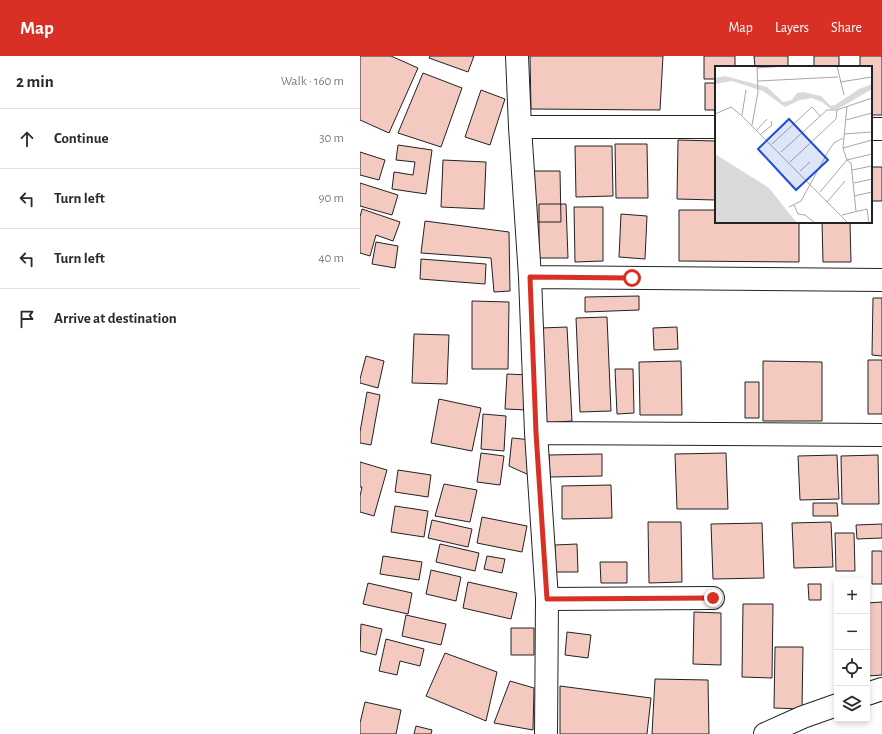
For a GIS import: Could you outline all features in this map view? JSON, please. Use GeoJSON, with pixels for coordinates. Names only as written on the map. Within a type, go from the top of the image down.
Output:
{"type":"FeatureCollection","features":[{"type":"Feature","properties":{"kind":"street"},"geometry":{"type":"LineString","coordinates":[[517,56],[530,277],[536,433],[547,599],[546,734]]}},
{"type":"Feature","properties":{"kind":"street"},"geometry":{"type":"LineString","coordinates":[[520,127],[715,127]]}},
{"type":"Feature","properties":{"kind":"street"},"geometry":{"type":"LineString","coordinates":[[530,277],[882,280]]}},
{"type":"Feature","properties":{"kind":"street"},"geometry":{"type":"LineString","coordinates":[[536,433],[882,435]]}},
{"type":"Feature","properties":{"kind":"street"},"geometry":{"type":"LineString","coordinates":[[547,599],[713,598]]}},
{"type":"Feature","properties":{"kind":"street"},"geometry":{"type":"LineString","coordinates":[[870,693],[882,689]]}},
{"type":"Feature","properties":{"kind":"street"},"geometry":{"type":"LineString","coordinates":[[765,734],[803,717],[834,706]]}},
{"type":"Feature","properties":{"kind":"building"},"geometry":{"type":"Polygon","coordinates":[[[360,56],[391,56],[418,68],[389,133],[360,120],[360,56]]]}},
{"type":"Feature","properties":{"kind":"building"},"geometry":{"type":"Polygon","coordinates":[[[430,56],[474,56],[468,72],[429,58],[430,56]]]}},
{"type":"Feature","properties":{"kind":"building"},"geometry":{"type":"Polygon","coordinates":[[[530,56],[663,56],[660,110],[531,109],[530,56]]]}},
{"type":"Feature","properties":{"kind":"building"},"geometry":{"type":"Polygon","coordinates":[[[704,56],[735,56],[735,66],[715,66],[715,79],[704,79],[704,56]]]}},
{"type":"Feature","properties":{"kind":"building"},"geometry":{"type":"Polygon","coordinates":[[[754,56],[788,56],[788,66],[755,66],[754,56]]]}},
{"type":"Feature","properties":{"kind":"building"},"geometry":{"type":"Polygon","coordinates":[[[814,56],[839,56],[839,66],[814,66],[814,56]]]}},
{"type":"Feature","properties":{"kind":"building"},"geometry":{"type":"Polygon","coordinates":[[[860,56],[882,56],[882,115],[872,115],[872,66],[860,66],[860,56]]]}},
{"type":"Feature","properties":{"kind":"building"},"geometry":{"type":"Polygon","coordinates":[[[423,73],[462,88],[441,147],[398,133],[423,73]]]}},
{"type":"Feature","properties":{"kind":"building"},"geometry":{"type":"Polygon","coordinates":[[[705,83],[715,83],[715,110],[705,110],[705,83]]]}},
{"type":"Feature","properties":{"kind":"building"},"geometry":{"type":"Polygon","coordinates":[[[481,90],[505,99],[490,145],[465,137],[481,90]]]}},
{"type":"Feature","properties":{"kind":"building"},"geometry":{"type":"Polygon","coordinates":[[[678,140],[715,141],[715,200],[677,199],[678,140]]]}},
{"type":"Feature","properties":{"kind":"building"},"geometry":{"type":"Polygon","coordinates":[[[615,144],[647,144],[648,198],[616,198],[615,144]]]}},
{"type":"Feature","properties":{"kind":"building"},"geometry":{"type":"Polygon","coordinates":[[[398,145],[432,150],[426,194],[392,189],[394,172],[413,175],[415,162],[396,160],[398,145]]]}},
{"type":"Feature","properties":{"kind":"building"},"geometry":{"type":"Polygon","coordinates":[[[575,146],[612,146],[613,196],[576,197],[575,146]]]}},
{"type":"Feature","properties":{"kind":"building"},"geometry":{"type":"Polygon","coordinates":[[[360,152],[385,160],[379,180],[360,175],[360,152]]]}},
{"type":"Feature","properties":{"kind":"building"},"geometry":{"type":"Polygon","coordinates":[[[443,160],[486,162],[484,209],[441,207],[443,160]]]}},
{"type":"Feature","properties":{"kind":"building"},"geometry":{"type":"Polygon","coordinates":[[[872,167],[882,167],[882,201],[872,201],[872,167]]]}},
{"type":"Feature","properties":{"kind":"building"},"geometry":{"type":"Polygon","coordinates":[[[530,171],[560,171],[561,222],[531,222],[530,171]]]}},
{"type":"Feature","properties":{"kind":"building"},"geometry":{"type":"Polygon","coordinates":[[[360,183],[398,195],[392,215],[360,206],[360,183]]]}},
{"type":"Feature","properties":{"kind":"building"},"geometry":{"type":"Polygon","coordinates":[[[539,204],[566,204],[568,258],[539,258],[539,204]]]}},
{"type":"Feature","properties":{"kind":"building"},"geometry":{"type":"Polygon","coordinates":[[[574,207],[603,207],[603,261],[575,262],[574,207]]]}},
{"type":"Feature","properties":{"kind":"building"},"geometry":{"type":"Polygon","coordinates":[[[362,209],[400,222],[393,241],[376,235],[370,256],[360,253],[360,217],[362,209]]]}},
{"type":"Feature","properties":{"kind":"building"},"geometry":{"type":"Polygon","coordinates":[[[679,210],[715,210],[715,223],[799,223],[799,262],[679,261],[679,210]]]}},
{"type":"Feature","properties":{"kind":"building"},"geometry":{"type":"Polygon","coordinates":[[[621,214],[647,216],[645,259],[619,257],[621,214]]]}},
{"type":"Feature","properties":{"kind":"building"},"geometry":{"type":"Polygon","coordinates":[[[425,221],[509,232],[510,291],[494,292],[491,258],[421,253],[425,221]]]}},
{"type":"Feature","properties":{"kind":"building"},"geometry":{"type":"Polygon","coordinates":[[[822,223],[850,223],[851,262],[823,262],[822,223]]]}},
{"type":"Feature","properties":{"kind":"building"},"geometry":{"type":"Polygon","coordinates":[[[376,242],[398,246],[395,268],[372,264],[376,242]]]}},
{"type":"Feature","properties":{"kind":"building"},"geometry":{"type":"Polygon","coordinates":[[[421,259],[486,264],[485,284],[420,279],[421,259]]]}},
{"type":"Feature","properties":{"kind":"building"},"geometry":{"type":"Polygon","coordinates":[[[639,296],[639,310],[585,312],[585,297],[639,296]]]}},
{"type":"Feature","properties":{"kind":"building"},"geometry":{"type":"Polygon","coordinates":[[[873,298],[882,298],[882,356],[872,355],[873,298]]]}},
{"type":"Feature","properties":{"kind":"building"},"geometry":{"type":"Polygon","coordinates":[[[472,301],[509,302],[508,369],[472,369],[472,301]]]}},
{"type":"Feature","properties":{"kind":"building"},"geometry":{"type":"Polygon","coordinates":[[[607,317],[611,411],[580,412],[576,318],[607,317]]]}},
{"type":"Feature","properties":{"kind":"building"},"geometry":{"type":"Polygon","coordinates":[[[567,327],[572,421],[546,423],[541,328],[567,327]]]}},
{"type":"Feature","properties":{"kind":"building"},"geometry":{"type":"Polygon","coordinates":[[[677,327],[678,349],[654,350],[653,328],[677,327]]]}},
{"type":"Feature","properties":{"kind":"building"},"geometry":{"type":"Polygon","coordinates":[[[414,334],[449,335],[447,384],[412,383],[414,334]]]}},
{"type":"Feature","properties":{"kind":"building"},"geometry":{"type":"Polygon","coordinates":[[[366,356],[384,361],[378,388],[360,383],[366,356]]]}},
{"type":"Feature","properties":{"kind":"building"},"geometry":{"type":"Polygon","coordinates":[[[868,360],[882,360],[882,414],[868,414],[868,360]]]}},
{"type":"Feature","properties":{"kind":"building"},"geometry":{"type":"Polygon","coordinates":[[[681,361],[682,415],[640,415],[639,362],[681,361]]]}},
{"type":"Feature","properties":{"kind":"building"},"geometry":{"type":"Polygon","coordinates":[[[763,361],[822,362],[822,421],[763,421],[763,361]]]}},
{"type":"Feature","properties":{"kind":"building"},"geometry":{"type":"Polygon","coordinates":[[[615,369],[633,369],[634,413],[617,414],[615,369]]]}},
{"type":"Feature","properties":{"kind":"building"},"geometry":{"type":"Polygon","coordinates":[[[507,374],[529,375],[528,410],[505,409],[507,374]]]}},
{"type":"Feature","properties":{"kind":"building"},"geometry":{"type":"Polygon","coordinates":[[[745,382],[759,382],[759,418],[745,418],[745,382]]]}},
{"type":"Feature","properties":{"kind":"building"},"geometry":{"type":"Polygon","coordinates":[[[367,392],[380,395],[371,445],[360,443],[360,432],[367,392]]]}},
{"type":"Feature","properties":{"kind":"building"},"geometry":{"type":"Polygon","coordinates":[[[439,399],[481,408],[472,451],[431,443],[439,399]]]}},
{"type":"Feature","properties":{"kind":"building"},"geometry":{"type":"Polygon","coordinates":[[[483,414],[506,416],[504,451],[481,449],[483,414]]]}},
{"type":"Feature","properties":{"kind":"building"},"geometry":{"type":"Polygon","coordinates":[[[512,438],[532,440],[529,475],[509,466],[512,438]]]}},
{"type":"Feature","properties":{"kind":"building"},"geometry":{"type":"Polygon","coordinates":[[[481,453],[504,456],[500,485],[477,482],[481,453]]]}},
{"type":"Feature","properties":{"kind":"building"},"geometry":{"type":"Polygon","coordinates":[[[726,453],[728,509],[677,509],[675,454],[726,453]]]}},
{"type":"Feature","properties":{"kind":"building"},"geometry":{"type":"Polygon","coordinates":[[[602,454],[602,476],[550,477],[549,455],[602,454]]]}},
{"type":"Feature","properties":{"kind":"building"},"geometry":{"type":"Polygon","coordinates":[[[837,455],[839,499],[800,500],[798,456],[837,455]]]}},
{"type":"Feature","properties":{"kind":"building"},"geometry":{"type":"Polygon","coordinates":[[[878,455],[879,504],[842,504],[841,456],[878,455]]]}},
{"type":"Feature","properties":{"kind":"building"},"geometry":{"type":"Polygon","coordinates":[[[360,462],[387,470],[374,516],[360,512],[360,496],[362,487],[360,487],[360,462]]]}},
{"type":"Feature","properties":{"kind":"building"},"geometry":{"type":"Polygon","coordinates":[[[398,470],[431,475],[428,497],[395,492],[398,470]]]}},
{"type":"Feature","properties":{"kind":"building"},"geometry":{"type":"Polygon","coordinates":[[[444,484],[477,490],[470,522],[435,516],[444,484]]]}},
{"type":"Feature","properties":{"kind":"building"},"geometry":{"type":"Polygon","coordinates":[[[611,485],[612,518],[562,519],[562,486],[611,485]]]}},
{"type":"Feature","properties":{"kind":"building"},"geometry":{"type":"Polygon","coordinates":[[[813,503],[837,503],[838,516],[813,516],[813,503]]]}},
{"type":"Feature","properties":{"kind":"building"},"geometry":{"type":"Polygon","coordinates":[[[395,506],[428,511],[424,537],[391,532],[395,506]]]}},
{"type":"Feature","properties":{"kind":"building"},"geometry":{"type":"Polygon","coordinates":[[[482,517],[527,526],[522,552],[477,543],[482,517]]]}},
{"type":"Feature","properties":{"kind":"building"},"geometry":{"type":"Polygon","coordinates":[[[432,520],[472,529],[468,547],[428,538],[432,520]]]}},
{"type":"Feature","properties":{"kind":"building"},"geometry":{"type":"Polygon","coordinates":[[[648,522],[681,522],[682,582],[649,583],[648,522]]]}},
{"type":"Feature","properties":{"kind":"building"},"geometry":{"type":"Polygon","coordinates":[[[831,522],[833,567],[794,568],[792,523],[831,522]]]}},
{"type":"Feature","properties":{"kind":"building"},"geometry":{"type":"Polygon","coordinates":[[[762,523],[764,578],[713,579],[711,524],[762,523]]]}},
{"type":"Feature","properties":{"kind":"building"},"geometry":{"type":"Polygon","coordinates":[[[882,524],[882,538],[857,539],[856,525],[882,524]]]}},
{"type":"Feature","properties":{"kind":"building"},"geometry":{"type":"Polygon","coordinates":[[[835,533],[854,533],[855,571],[836,571],[835,533]]]}},
{"type":"Feature","properties":{"kind":"building"},"geometry":{"type":"Polygon","coordinates":[[[440,544],[479,553],[475,571],[436,562],[440,544]]]}},
{"type":"Feature","properties":{"kind":"building"},"geometry":{"type":"Polygon","coordinates":[[[577,544],[578,572],[555,572],[555,545],[577,544]]]}},
{"type":"Feature","properties":{"kind":"building"},"geometry":{"type":"Polygon","coordinates":[[[872,551],[882,551],[882,584],[872,584],[872,551]]]}},
{"type":"Feature","properties":{"kind":"building"},"geometry":{"type":"Polygon","coordinates":[[[383,556],[422,562],[419,580],[380,574],[383,556]]]}},
{"type":"Feature","properties":{"kind":"building"},"geometry":{"type":"Polygon","coordinates":[[[487,556],[505,559],[502,573],[484,569],[487,556]]]}},
{"type":"Feature","properties":{"kind":"building"},"geometry":{"type":"Polygon","coordinates":[[[600,562],[627,562],[627,583],[601,583],[600,562]]]}},
{"type":"Feature","properties":{"kind":"building"},"geometry":{"type":"Polygon","coordinates":[[[431,570],[461,577],[456,601],[426,594],[431,570]]]}},
{"type":"Feature","properties":{"kind":"building"},"geometry":{"type":"Polygon","coordinates":[[[468,582],[517,593],[511,619],[463,608],[468,582]]]}},
{"type":"Feature","properties":{"kind":"building"},"geometry":{"type":"Polygon","coordinates":[[[368,583],[412,593],[408,614],[363,604],[368,583]]]}},
{"type":"Feature","properties":{"kind":"building"},"geometry":{"type":"Polygon","coordinates":[[[808,584],[821,584],[821,600],[809,600],[808,584]]]}},
{"type":"Feature","properties":{"kind":"building"},"geometry":{"type":"Polygon","coordinates":[[[882,602],[882,675],[870,676],[870,603],[882,602]]]}},
{"type":"Feature","properties":{"kind":"building"},"geometry":{"type":"Polygon","coordinates":[[[743,604],[773,604],[772,678],[742,677],[743,604]]]}},
{"type":"Feature","properties":{"kind":"building"},"geometry":{"type":"Polygon","coordinates":[[[694,612],[721,613],[721,665],[693,664],[694,612]]]}},
{"type":"Feature","properties":{"kind":"building"},"geometry":{"type":"Polygon","coordinates":[[[406,615],[446,624],[441,645],[402,636],[406,615]]]}},
{"type":"Feature","properties":{"kind":"building"},"geometry":{"type":"Polygon","coordinates":[[[361,624],[382,629],[376,655],[360,651],[361,624]]]}},
{"type":"Feature","properties":{"kind":"building"},"geometry":{"type":"Polygon","coordinates":[[[511,628],[534,628],[534,655],[511,655],[511,628]]]}},
{"type":"Feature","properties":{"kind":"building"},"geometry":{"type":"Polygon","coordinates":[[[567,632],[591,635],[588,658],[565,655],[567,632]]]}},
{"type":"Feature","properties":{"kind":"building"},"geometry":{"type":"Polygon","coordinates":[[[386,639],[424,649],[420,666],[400,661],[397,675],[379,671],[386,639]]]}},
{"type":"Feature","properties":{"kind":"building"},"geometry":{"type":"Polygon","coordinates":[[[775,647],[803,647],[802,709],[774,708],[775,647]]]}},
{"type":"Feature","properties":{"kind":"building"},"geometry":{"type":"Polygon","coordinates":[[[445,653],[497,672],[486,721],[426,696],[445,653]]]}},
{"type":"Feature","properties":{"kind":"building"},"geometry":{"type":"Polygon","coordinates":[[[655,679],[708,680],[709,734],[652,734],[655,679]]]}},
{"type":"Feature","properties":{"kind":"building"},"geometry":{"type":"Polygon","coordinates":[[[510,681],[534,688],[533,730],[494,723],[510,681]]]}},
{"type":"Feature","properties":{"kind":"building"},"geometry":{"type":"Polygon","coordinates":[[[560,686],[651,698],[647,734],[560,734],[560,686]]]}},
{"type":"Feature","properties":{"kind":"building"},"geometry":{"type":"Polygon","coordinates":[[[365,702],[401,710],[396,734],[360,734],[360,723],[365,702]]]}},
{"type":"Feature","properties":{"kind":"building"},"geometry":{"type":"Polygon","coordinates":[[[416,726],[432,730],[431,734],[414,734],[416,726]]]}},
{"type":"Feature","properties":{"kind":"route"},"geometry":{"type":"LineString","coordinates":[[632,278],[530,277],[536,433],[547,599],[713,598]]}}]}
